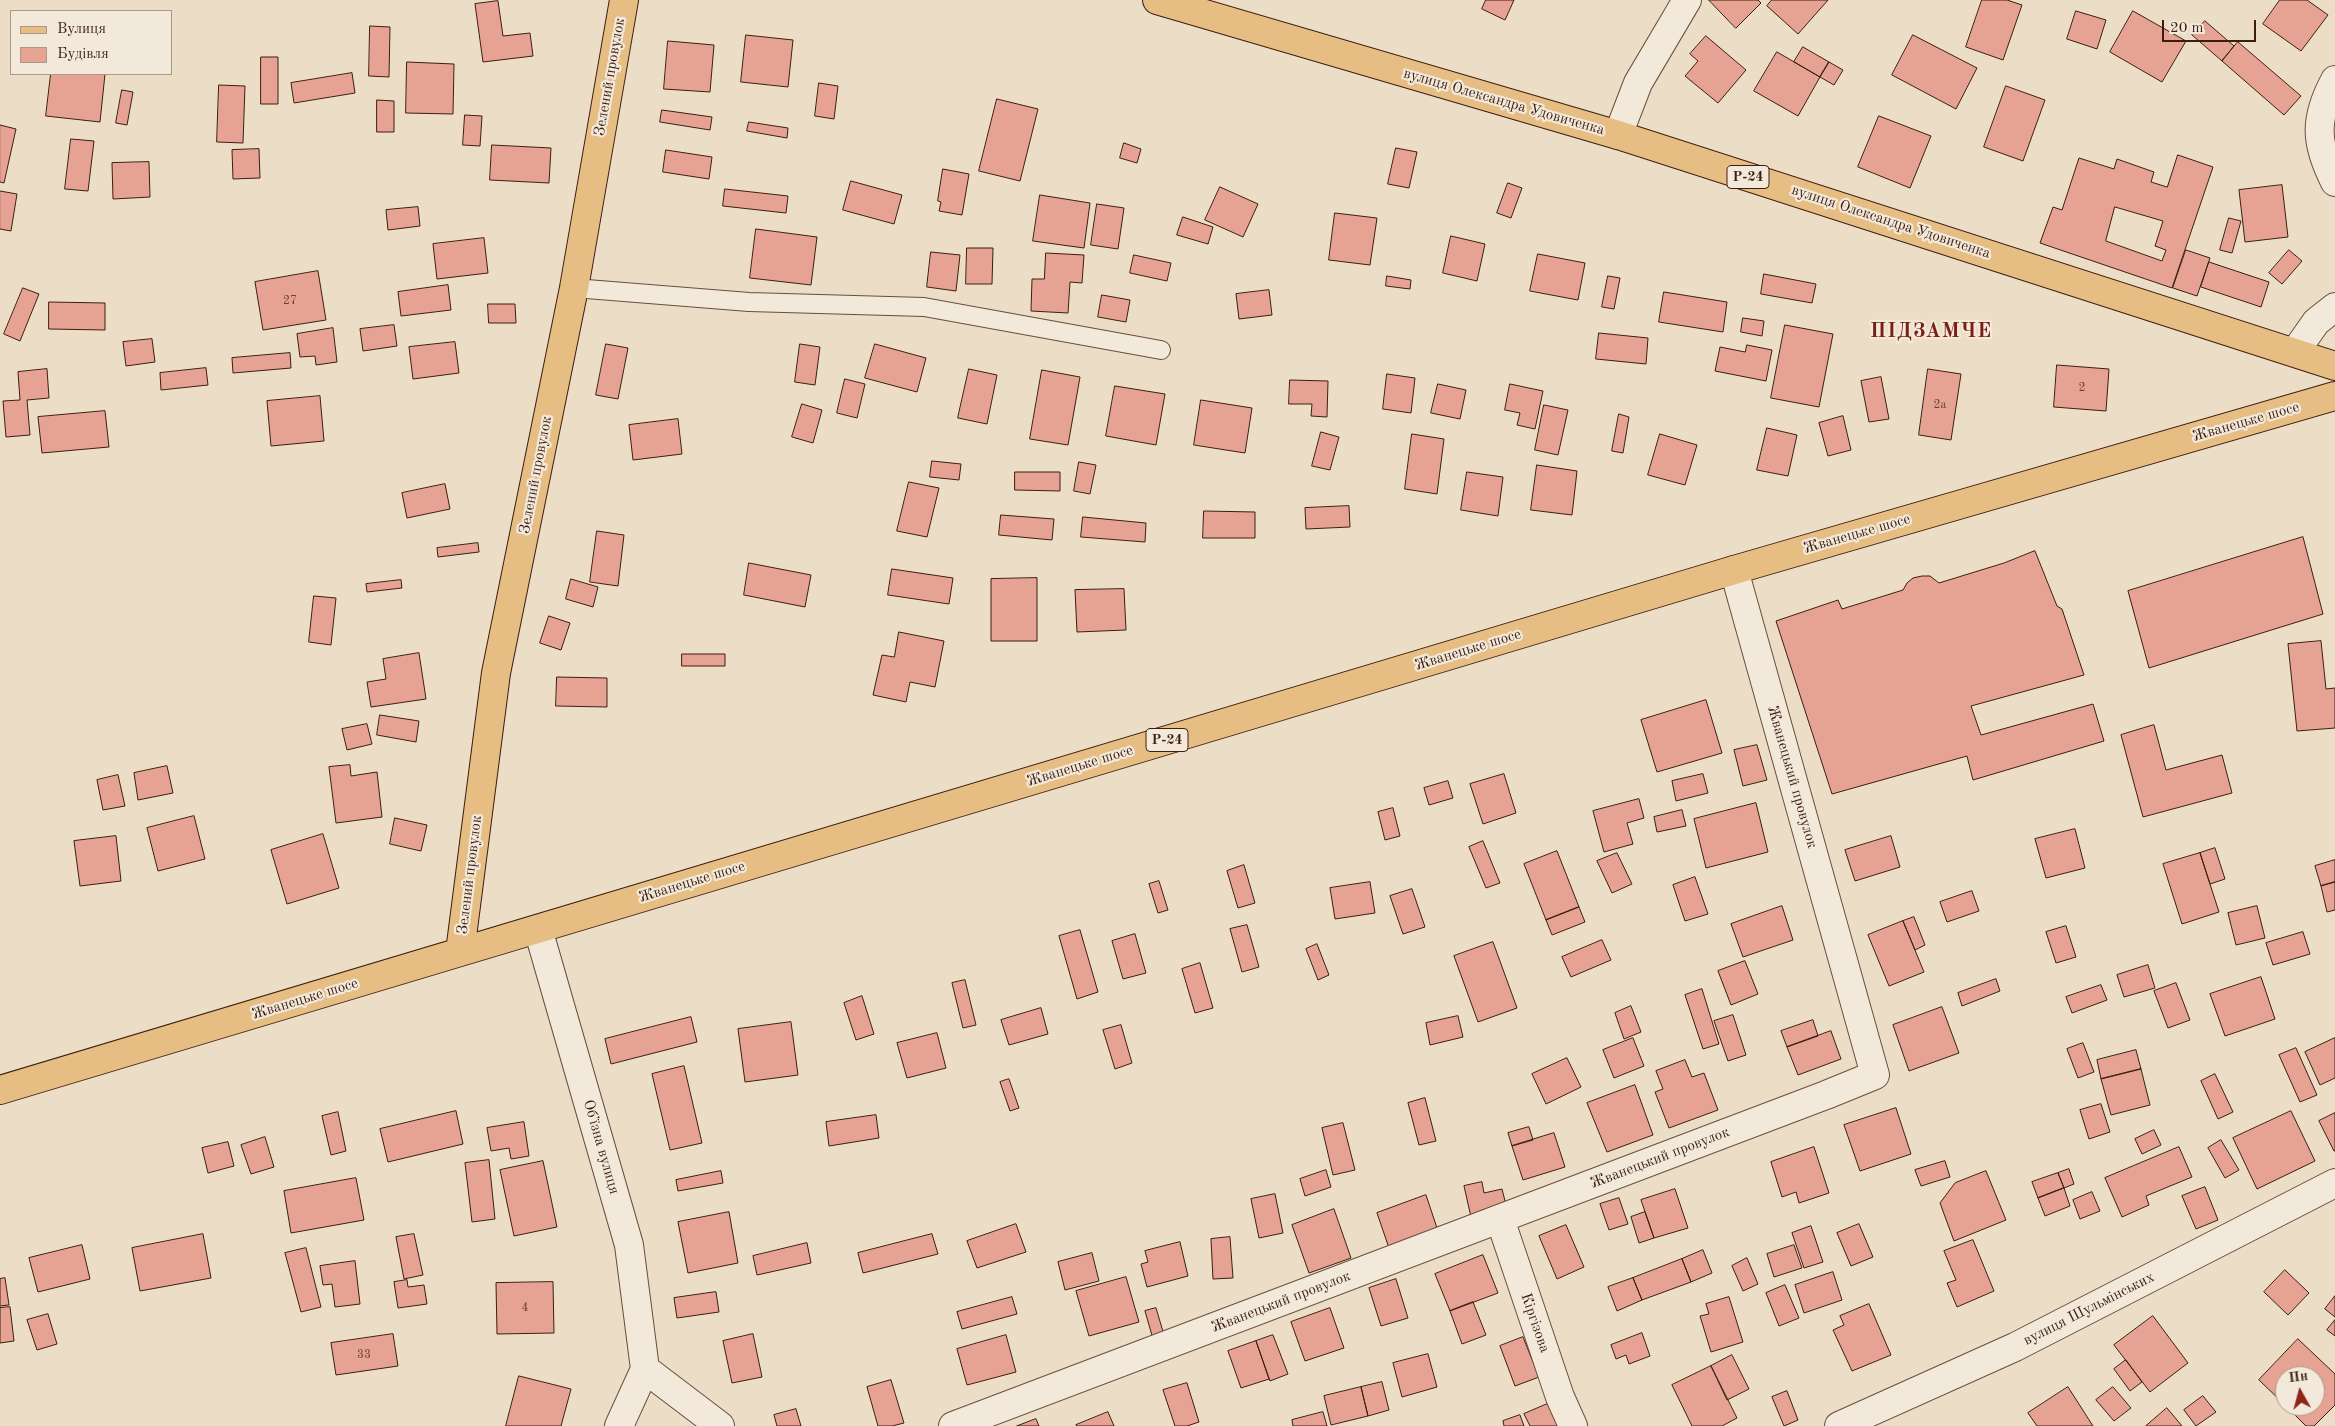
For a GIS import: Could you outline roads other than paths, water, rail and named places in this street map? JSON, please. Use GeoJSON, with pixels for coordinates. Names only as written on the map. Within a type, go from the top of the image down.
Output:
{"type":"FeatureCollection","features":[{"type":"Feature","properties":{"kind":"main road","name":"Зелений провулок"},"geometry":{"type":"LineString","coordinates":[[460,952],[496,673],[574,288],[624,0]]}},
{"type":"Feature","properties":{"kind":"main road","name":"вулиця Олександра Удовиченка"},"geometry":{"type":"LineString","coordinates":[[1157,0],[1618,135],[2335,366]]}},
{"type":"Feature","properties":{"kind":"main road","name":"Жванецьке шосе"},"geometry":{"type":"LineString","coordinates":[[0,1090],[1734,570],[2335,396]]}},
{"type":"Feature","properties":{"kind":"street"},"geometry":{"type":"LineString","coordinates":[[1618,135],[1638,83],[1687,0]]}},
{"type":"Feature","properties":{"kind":"street"},"geometry":{"type":"LineString","coordinates":[[2335,80],[2323,103],[2319,122],[2321,143],[2335,182]]}},
{"type":"Feature","properties":{"kind":"street"},"geometry":{"type":"LineString","coordinates":[[2295,352],[2316,322],[2335,307]]}},
{"type":"Feature","properties":{"kind":"street","name":"Жванецький провулок"},"geometry":{"type":"LineString","coordinates":[[953,1426],[1500,1219],[1875,1074],[1734,570]]}},
{"type":"Feature","properties":{"kind":"street","name":"Обʼїзна вулиця"},"geometry":{"type":"LineString","coordinates":[[538,929],[629,1245],[645,1369]]}},
{"type":"Feature","properties":{"kind":"street","name":"вулиця Шульмінських"},"geometry":{"type":"LineString","coordinates":[[1840,1426],[2015,1347],[2335,1183]]}},
{"type":"Feature","properties":{"kind":"street","name":"Кіргізова"},"geometry":{"type":"LineString","coordinates":[[1500,1219],[1560,1397],[1573,1426]]}},
{"type":"Feature","properties":{"kind":"street"},"geometry":{"type":"LineString","coordinates":[[619,1426],[645,1369],[720,1426]]}},
{"type":"Feature","properties":{"kind":"lane"},"geometry":{"type":"LineString","coordinates":[[574,288],[749,302],[924,308],[1160,350]]}},
{"type":"Feature","properties":{"kind":"district","name":"ПІДЗАМЧЕ"},"geometry":{"type":"Point","coordinates":[1931,332]}}]}
